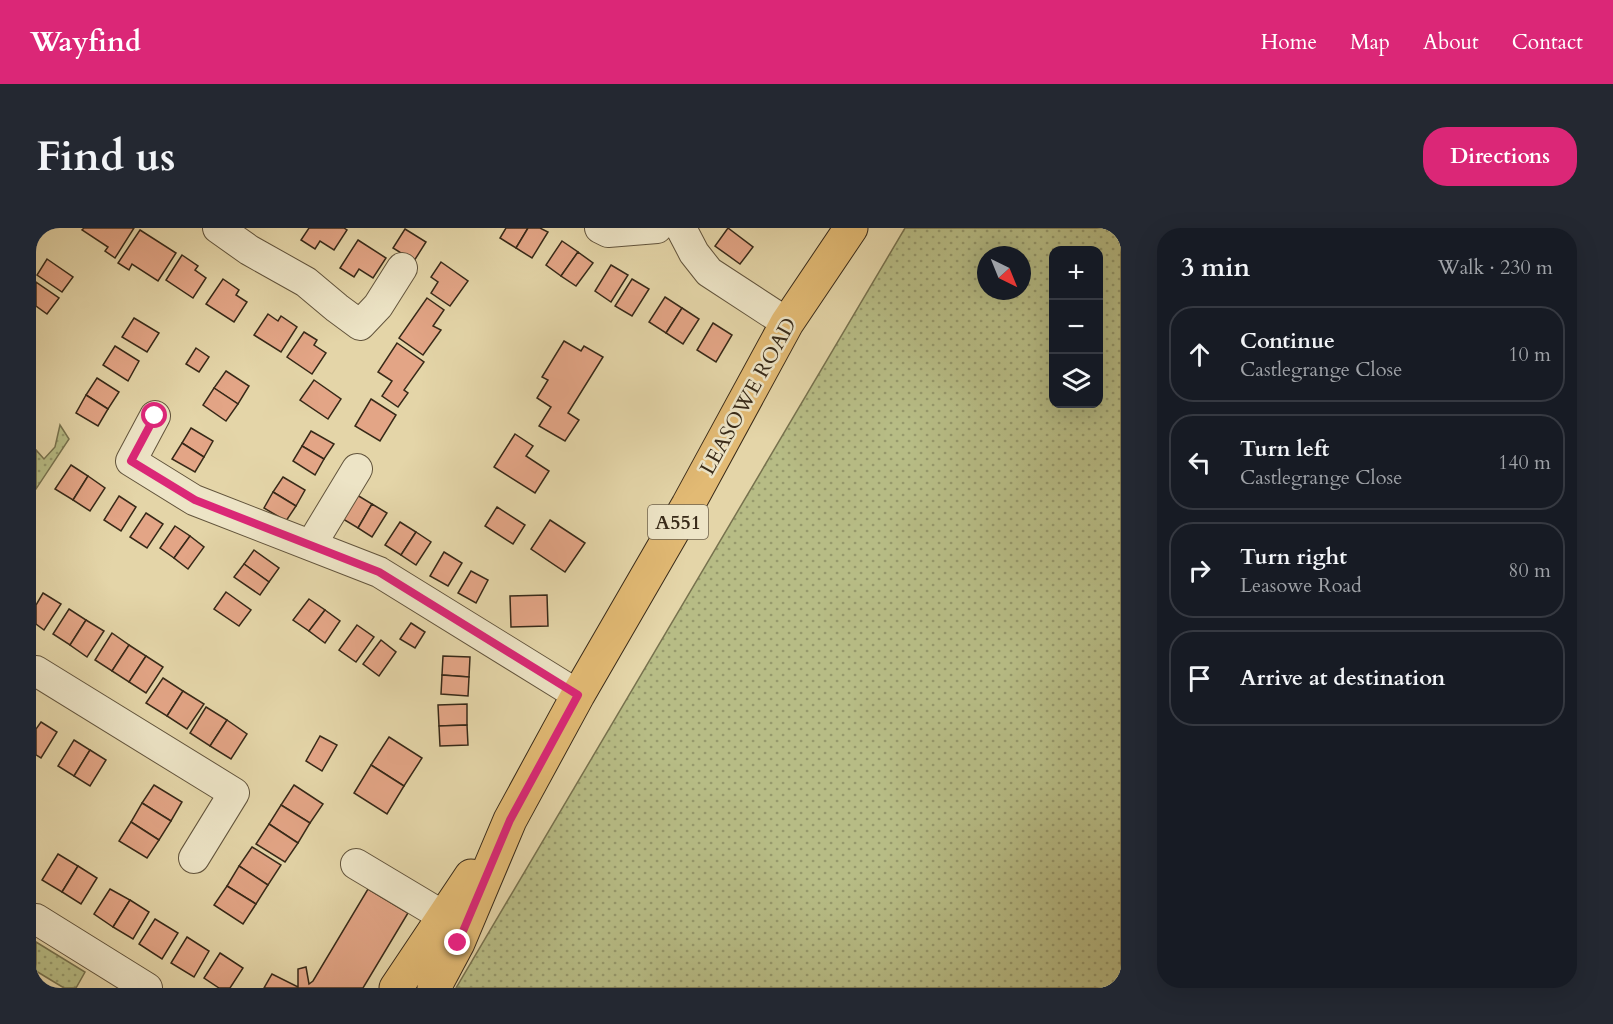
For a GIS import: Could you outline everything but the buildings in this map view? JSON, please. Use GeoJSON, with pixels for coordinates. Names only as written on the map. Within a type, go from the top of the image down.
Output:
{"type":"FeatureCollection","features":[{"type":"Feature","properties":{"kind":"main road","name":"LEASOWE ROAD"},"geometry":{"type":"LineString","coordinates":[[434,988],[458,943],[510,820],[578,695],[687,505],[786,323],[851,228]]}},
{"type":"Feature","properties":{"kind":"main road","name":"LEASOWE ROAD"},"geometry":{"type":"LineString","coordinates":[[396,988],[510,820]]}},
{"type":"Feature","properties":{"kind":"street"},"geometry":{"type":"LineString","coordinates":[[219,228],[249,250],[306,282],[360,325],[378,306],[402,268]]}},
{"type":"Feature","properties":{"kind":"street"},"geometry":{"type":"LineString","coordinates":[[600,228],[608,232],[657,228]]}},
{"type":"Feature","properties":{"kind":"street"},"geometry":{"type":"LineString","coordinates":[[681,228],[694,253],[709,272],[786,323]]}},
{"type":"Feature","properties":{"kind":"street"},"geometry":{"type":"LineString","coordinates":[[155,416],[131,461],[195,500],[379,572],[578,695]]}},
{"type":"Feature","properties":{"kind":"street"},"geometry":{"type":"LineString","coordinates":[[311,545],[357,469]]}},
{"type":"Feature","properties":{"kind":"street"},"geometry":{"type":"LineString","coordinates":[[36,671],[234,793],[194,858]]}},
{"type":"Feature","properties":{"kind":"street"},"geometry":{"type":"LineString","coordinates":[[356,864],[443,916]]}},
{"type":"Feature","properties":{"kind":"street"},"geometry":{"type":"LineString","coordinates":[[36,920],[147,988]]}},
{"type":"Feature","properties":{"kind":"green space"},"geometry":{"type":"Polygon","coordinates":[[[905,228],[1121,228],[1121,988],[456,988],[905,228]]]}},
{"type":"Feature","properties":{"kind":"green space"},"geometry":{"type":"Polygon","coordinates":[[[60,425],[69,439],[36,489],[36,450],[44,459],[55,447],[60,425]]]}},
{"type":"Feature","properties":{"kind":"green space"},"geometry":{"type":"Polygon","coordinates":[[[36,942],[85,972],[76,988],[64,988],[36,971],[36,942]]]}},
{"type":"Feature","properties":{"kind":"route"},"geometry":{"type":"LineString","coordinates":[[155,416],[131,461],[195,500],[379,572],[578,695],[510,820],[458,943]]}}]}
